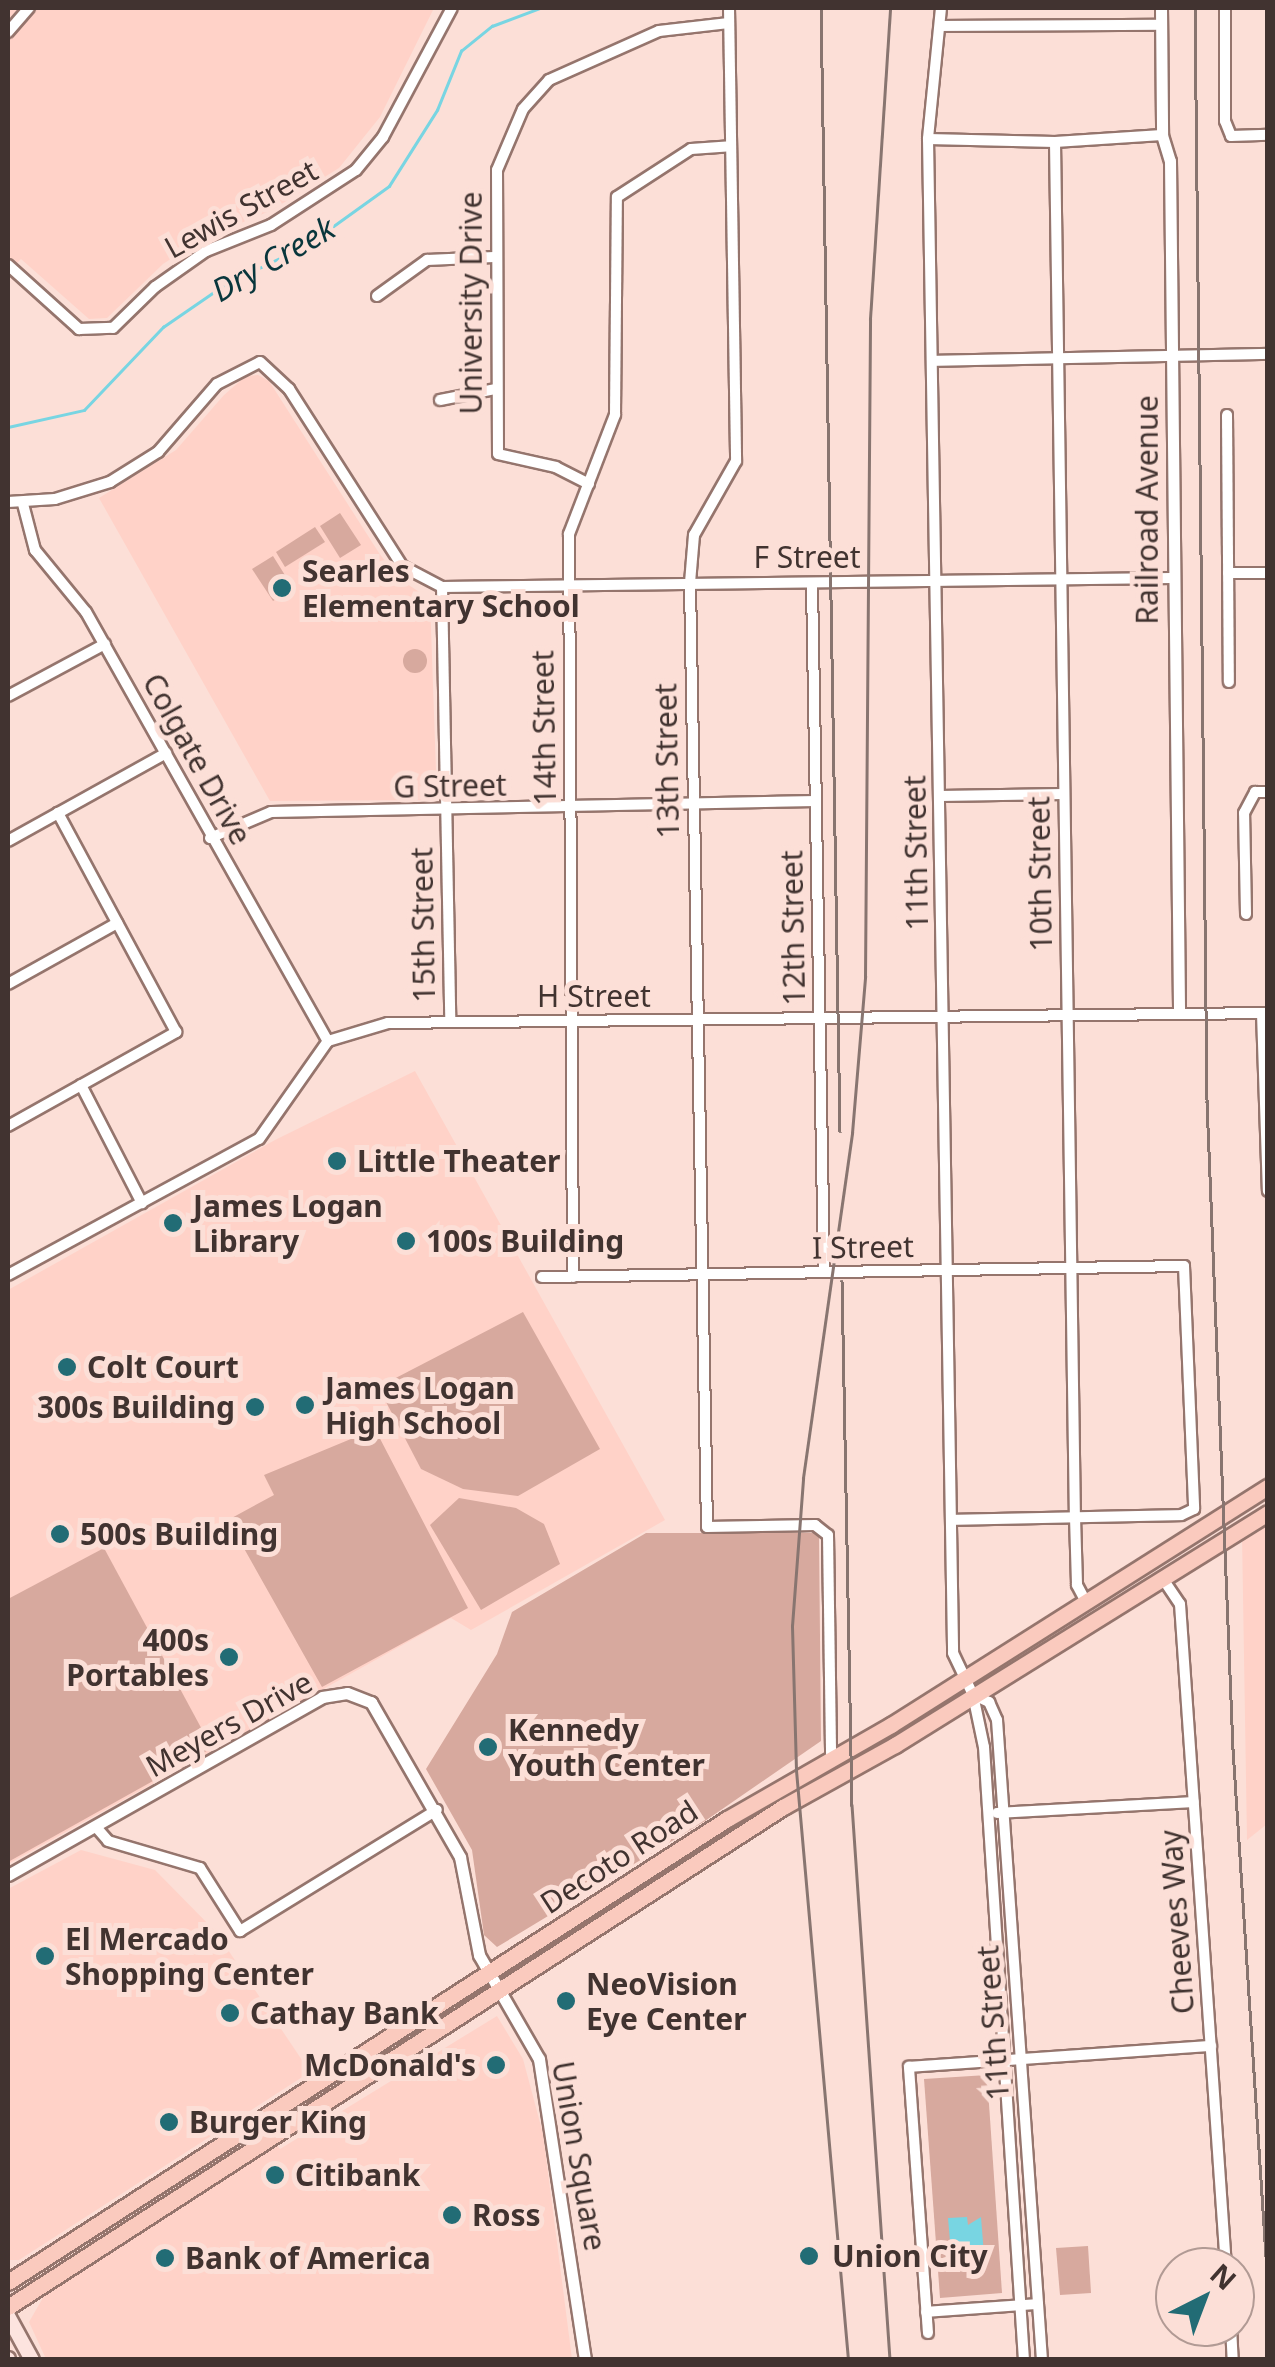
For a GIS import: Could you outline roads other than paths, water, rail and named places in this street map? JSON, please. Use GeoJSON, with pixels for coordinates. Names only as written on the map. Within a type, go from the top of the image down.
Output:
{"type":"FeatureCollection","features":[{"type":"Feature","properties":{"kind":"main road","name":"Decoto Road"},"geometry":{"type":"LineString","coordinates":[[8,2282],[831,1758],[964,1680],[1268,1488]]}},
{"type":"Feature","properties":{"kind":"main road","name":"Decoto Road"},"geometry":{"type":"LineString","coordinates":[[8,2306],[799,1797],[973,1695],[1268,1512]]}},
{"type":"Feature","properties":{"kind":"main road"},"geometry":{"type":"LineString","coordinates":[[227,2165],[230,2146],[310,2090]]}},
{"type":"Feature","properties":{"kind":"main road"},"geometry":{"type":"LineString","coordinates":[[159,2208],[164,2191],[212,2161],[216,2150]]}},
{"type":"Feature","properties":{"kind":"main road"},"geometry":{"type":"LineString","coordinates":[[8,2316],[32,2360]]}},
{"type":"Feature","properties":{"kind":"street"},"geometry":{"type":"LineString","coordinates":[[8,32],[29,8]]}},
{"type":"Feature","properties":{"kind":"street","name":"Lewis Street"},"geometry":{"type":"LineString","coordinates":[[8,264],[79,329],[97,333],[113,328],[155,287],[206,251],[271,225],[356,170],[383,137],[452,8]]}},
{"type":"Feature","properties":{"kind":"street","name":"13th Street"},"geometry":{"type":"LineString","coordinates":[[729,8],[736,461],[730,482],[694,535],[690,582],[707,1527],[822,1528],[831,1758]]}},
{"type":"Feature","properties":{"kind":"street","name":"11th Street"},"geometry":{"type":"LineString","coordinates":[[942,8],[928,140],[954,1653],[973,1695],[984,1747],[1024,2360]]}},
{"type":"Feature","properties":{"kind":"street","name":"Railroad Avenue"},"geometry":{"type":"LineString","coordinates":[[1161,8],[1162,135],[1170,161],[1179,1013]]}},
{"type":"Feature","properties":{"kind":"street"},"geometry":{"type":"LineString","coordinates":[[1224,8],[1225,121],[1231,136],[1268,135]]}},
{"type":"Feature","properties":{"kind":"street","name":"University Drive"},"geometry":{"type":"LineString","coordinates":[[589,484],[556,467],[498,454],[494,257],[497,170],[540,86],[660,32],[729,23]]}},
{"type":"Feature","properties":{"kind":"street"},"geometry":{"type":"LineString","coordinates":[[941,26],[1161,25]]}},
{"type":"Feature","properties":{"kind":"street"},"geometry":{"type":"LineString","coordinates":[[928,140],[1055,142],[1162,135]]}},
{"type":"Feature","properties":{"kind":"street","name":"10th Street"},"geometry":{"type":"LineString","coordinates":[[1055,142],[1075,1517],[1077,1585],[1086,1602]]}},
{"type":"Feature","properties":{"kind":"street","name":"14th Street"},"geometry":{"type":"LineString","coordinates":[[573,1276],[568,534],[615,415],[617,198],[692,149],[730,146]]}},
{"type":"Feature","properties":{"kind":"street"},"geometry":{"type":"LineString","coordinates":[[377,296],[428,260],[494,257]]}},
{"type":"Feature","properties":{"kind":"street"},"geometry":{"type":"LineString","coordinates":[[932,360],[1057,361],[1268,354]]}},
{"type":"Feature","properties":{"kind":"street"},"geometry":{"type":"LineString","coordinates":[[8,502],[23,504],[110,482],[158,452],[217,384],[260,362],[279,375],[402,566],[442,588]]}},
{"type":"Feature","properties":{"kind":"street"},"geometry":{"type":"LineString","coordinates":[[440,400],[495,389]]}},
{"type":"Feature","properties":{"kind":"street"},"geometry":{"type":"LineString","coordinates":[[1227,414],[1229,682]]}},
{"type":"Feature","properties":{"kind":"street","name":"Colgate Drive"},"geometry":{"type":"LineString","coordinates":[[23,504],[35,550],[105,644],[210,838],[328,1041]]}},
{"type":"Feature","properties":{"kind":"street"},"geometry":{"type":"LineString","coordinates":[[1228,574],[1268,573]]}},
{"type":"Feature","properties":{"kind":"street","name":"F Street"},"geometry":{"type":"LineString","coordinates":[[442,588],[1172,578]]}},
{"type":"Feature","properties":{"kind":"street","name":"12th Street"},"geometry":{"type":"LineString","coordinates":[[812,582],[824,1272]]}},
{"type":"Feature","properties":{"kind":"street","name":"15th Street"},"geometry":{"type":"LineString","coordinates":[[442,588],[450,1022]]}},
{"type":"Feature","properties":{"kind":"street"},"geometry":{"type":"LineString","coordinates":[[8,696],[105,644]]}},
{"type":"Feature","properties":{"kind":"street"},"geometry":{"type":"LineString","coordinates":[[8,841],[166,753]]}},
{"type":"Feature","properties":{"kind":"street"},"geometry":{"type":"LineString","coordinates":[[1246,914],[1244,813],[1261,792]]}},
{"type":"Feature","properties":{"kind":"street"},"geometry":{"type":"LineString","coordinates":[[940,796],[1063,794]]}},
{"type":"Feature","properties":{"kind":"street","name":"G Street"},"geometry":{"type":"LineString","coordinates":[[210,838],[271,812],[570,810],[816,801]]}},
{"type":"Feature","properties":{"kind":"street"},"geometry":{"type":"LineString","coordinates":[[8,1126],[176,1032],[58,814]]}},
{"type":"Feature","properties":{"kind":"street"},"geometry":{"type":"LineString","coordinates":[[8,984],[117,922]]}},
{"type":"Feature","properties":{"kind":"street"},"geometry":{"type":"LineString","coordinates":[[1265,1012],[1268,1191]]}},
{"type":"Feature","properties":{"kind":"street","name":"H Street"},"geometry":{"type":"LineString","coordinates":[[328,1041],[388,1023],[1265,1012]]}},
{"type":"Feature","properties":{"kind":"street"},"geometry":{"type":"LineString","coordinates":[[8,1275],[259,1139],[328,1041]]}},
{"type":"Feature","properties":{"kind":"street"},"geometry":{"type":"LineString","coordinates":[[81,1085],[142,1203]]}},
{"type":"Feature","properties":{"kind":"street","name":"I Street"},"geometry":{"type":"LineString","coordinates":[[542,1278],[1184,1266],[1194,1508],[1181,1515],[1075,1517]]}},
{"type":"Feature","properties":{"kind":"street"},"geometry":{"type":"LineString","coordinates":[[951,1520],[1075,1517]]}},
{"type":"Feature","properties":{"kind":"street","name":"Cheeves Way"},"geometry":{"type":"LineString","coordinates":[[1163,1579],[1180,1604],[1225,2247]]}},
{"type":"Feature","properties":{"kind":"street","name":"Meyers Drive"},"geometry":{"type":"LineString","coordinates":[[8,1875],[337,1694],[363,1697],[382,1712],[460,1857],[470,1928],[490,1973]]}},
{"type":"Feature","properties":{"kind":"street","name":"11th Street"},"geometry":{"type":"LineString","coordinates":[[973,1695],[989,1702],[997,1720],[1042,2360]]}},
{"type":"Feature","properties":{"kind":"street"},"geometry":{"type":"LineString","coordinates":[[986,1814],[1194,1802]]}},
{"type":"Feature","properties":{"kind":"street"},"geometry":{"type":"LineString","coordinates":[[96,1828],[108,1842],[200,1868],[240,1932],[437,1810]]}},
{"type":"Feature","properties":{"kind":"street","name":"Union Square"},"geometry":{"type":"LineString","coordinates":[[490,1973],[531,2041],[546,2087],[585,2360]]}},
{"type":"Feature","properties":{"kind":"street"},"geometry":{"type":"LineString","coordinates":[[928,2333],[909,2066],[1210,2046]]}},
{"type":"Feature","properties":{"kind":"street"},"geometry":{"type":"LineString","coordinates":[[926,2312],[1038,2304]]}},
{"type":"Feature","properties":{"kind":"water"},"geometry":{"type":"Polygon","coordinates":[[[967,2217],[968,2225],[981,2217],[984,2255],[967,2256],[966,2247],[951,2253],[948,2218],[967,2217]]]}},
{"type":"Feature","properties":{"kind":"waterway","name":"Dry Creek"},"geometry":{"type":"LineString","coordinates":[[8,427],[84,410],[163,327],[224,285],[307,245],[389,186],[437,110],[461,51],[492,26],[540,8]]}},
{"type":"Feature","properties":{"kind":"railway"},"geometry":{"type":"LineString","coordinates":[[821,8],[840,1131]]}},
{"type":"Feature","properties":{"kind":"railway"},"geometry":{"type":"LineString","coordinates":[[848,2360],[796,1770],[792,1626],[803,1478],[852,1133],[865,977],[870,319],[890,8]]}},
{"type":"Feature","properties":{"kind":"railway"},"geometry":{"type":"LineString","coordinates":[[1195,8],[1207,1102],[1233,1749],[1268,2287]]}},
{"type":"Feature","properties":{"kind":"railway"},"geometry":{"type":"LineString","coordinates":[[842,1281],[852,1805],[890,2360]]}},
{"type":"Feature","properties":{"kind":"place","name":"Searles Elementary School"},"geometry":{"type":"Point","coordinates":[282,588]}},
{"type":"Feature","properties":{"kind":"place","name":"Little Theater"},"geometry":{"type":"Point","coordinates":[337,1161]}},
{"type":"Feature","properties":{"kind":"place","name":"James Logan Library"},"geometry":{"type":"Point","coordinates":[173,1223]}},
{"type":"Feature","properties":{"kind":"place","name":"100s Building"},"geometry":{"type":"Point","coordinates":[406,1241]}},
{"type":"Feature","properties":{"kind":"place","name":"Colt Court"},"geometry":{"type":"Point","coordinates":[67,1367]}},
{"type":"Feature","properties":{"kind":"place","name":"James Logan High School"},"geometry":{"type":"Point","coordinates":[305,1405]}},
{"type":"Feature","properties":{"kind":"place","name":"300s Building"},"geometry":{"type":"Point","coordinates":[255,1407]}},
{"type":"Feature","properties":{"kind":"place","name":"500s Building"},"geometry":{"type":"Point","coordinates":[60,1534]}},
{"type":"Feature","properties":{"kind":"place","name":"400s Portables"},"geometry":{"type":"Point","coordinates":[229,1657]}},
{"type":"Feature","properties":{"kind":"place","name":"Kennedy Youth Center"},"geometry":{"type":"Point","coordinates":[488,1747]}},
{"type":"Feature","properties":{"kind":"place","name":"El Mercado Shopping Center"},"geometry":{"type":"Point","coordinates":[45,1956]}},
{"type":"Feature","properties":{"kind":"place","name":"NeoVision Eye Center"},"geometry":{"type":"Point","coordinates":[566,2001]}},
{"type":"Feature","properties":{"kind":"place","name":"Cathay Bank"},"geometry":{"type":"Point","coordinates":[230,2013]}},
{"type":"Feature","properties":{"kind":"place","name":"McDonald's"},"geometry":{"type":"Point","coordinates":[496,2065]}},
{"type":"Feature","properties":{"kind":"place","name":"Burger King"},"geometry":{"type":"Point","coordinates":[169,2122]}},
{"type":"Feature","properties":{"kind":"place","name":"Citibank"},"geometry":{"type":"Point","coordinates":[275,2175]}},
{"type":"Feature","properties":{"kind":"place","name":"Ross"},"geometry":{"type":"Point","coordinates":[452,2215]}},
{"type":"Feature","properties":{"kind":"place","name":"Union City"},"geometry":{"type":"Point","coordinates":[809,2256]}},
{"type":"Feature","properties":{"kind":"place","name":"Bank of America"},"geometry":{"type":"Point","coordinates":[165,2258]}}]}
